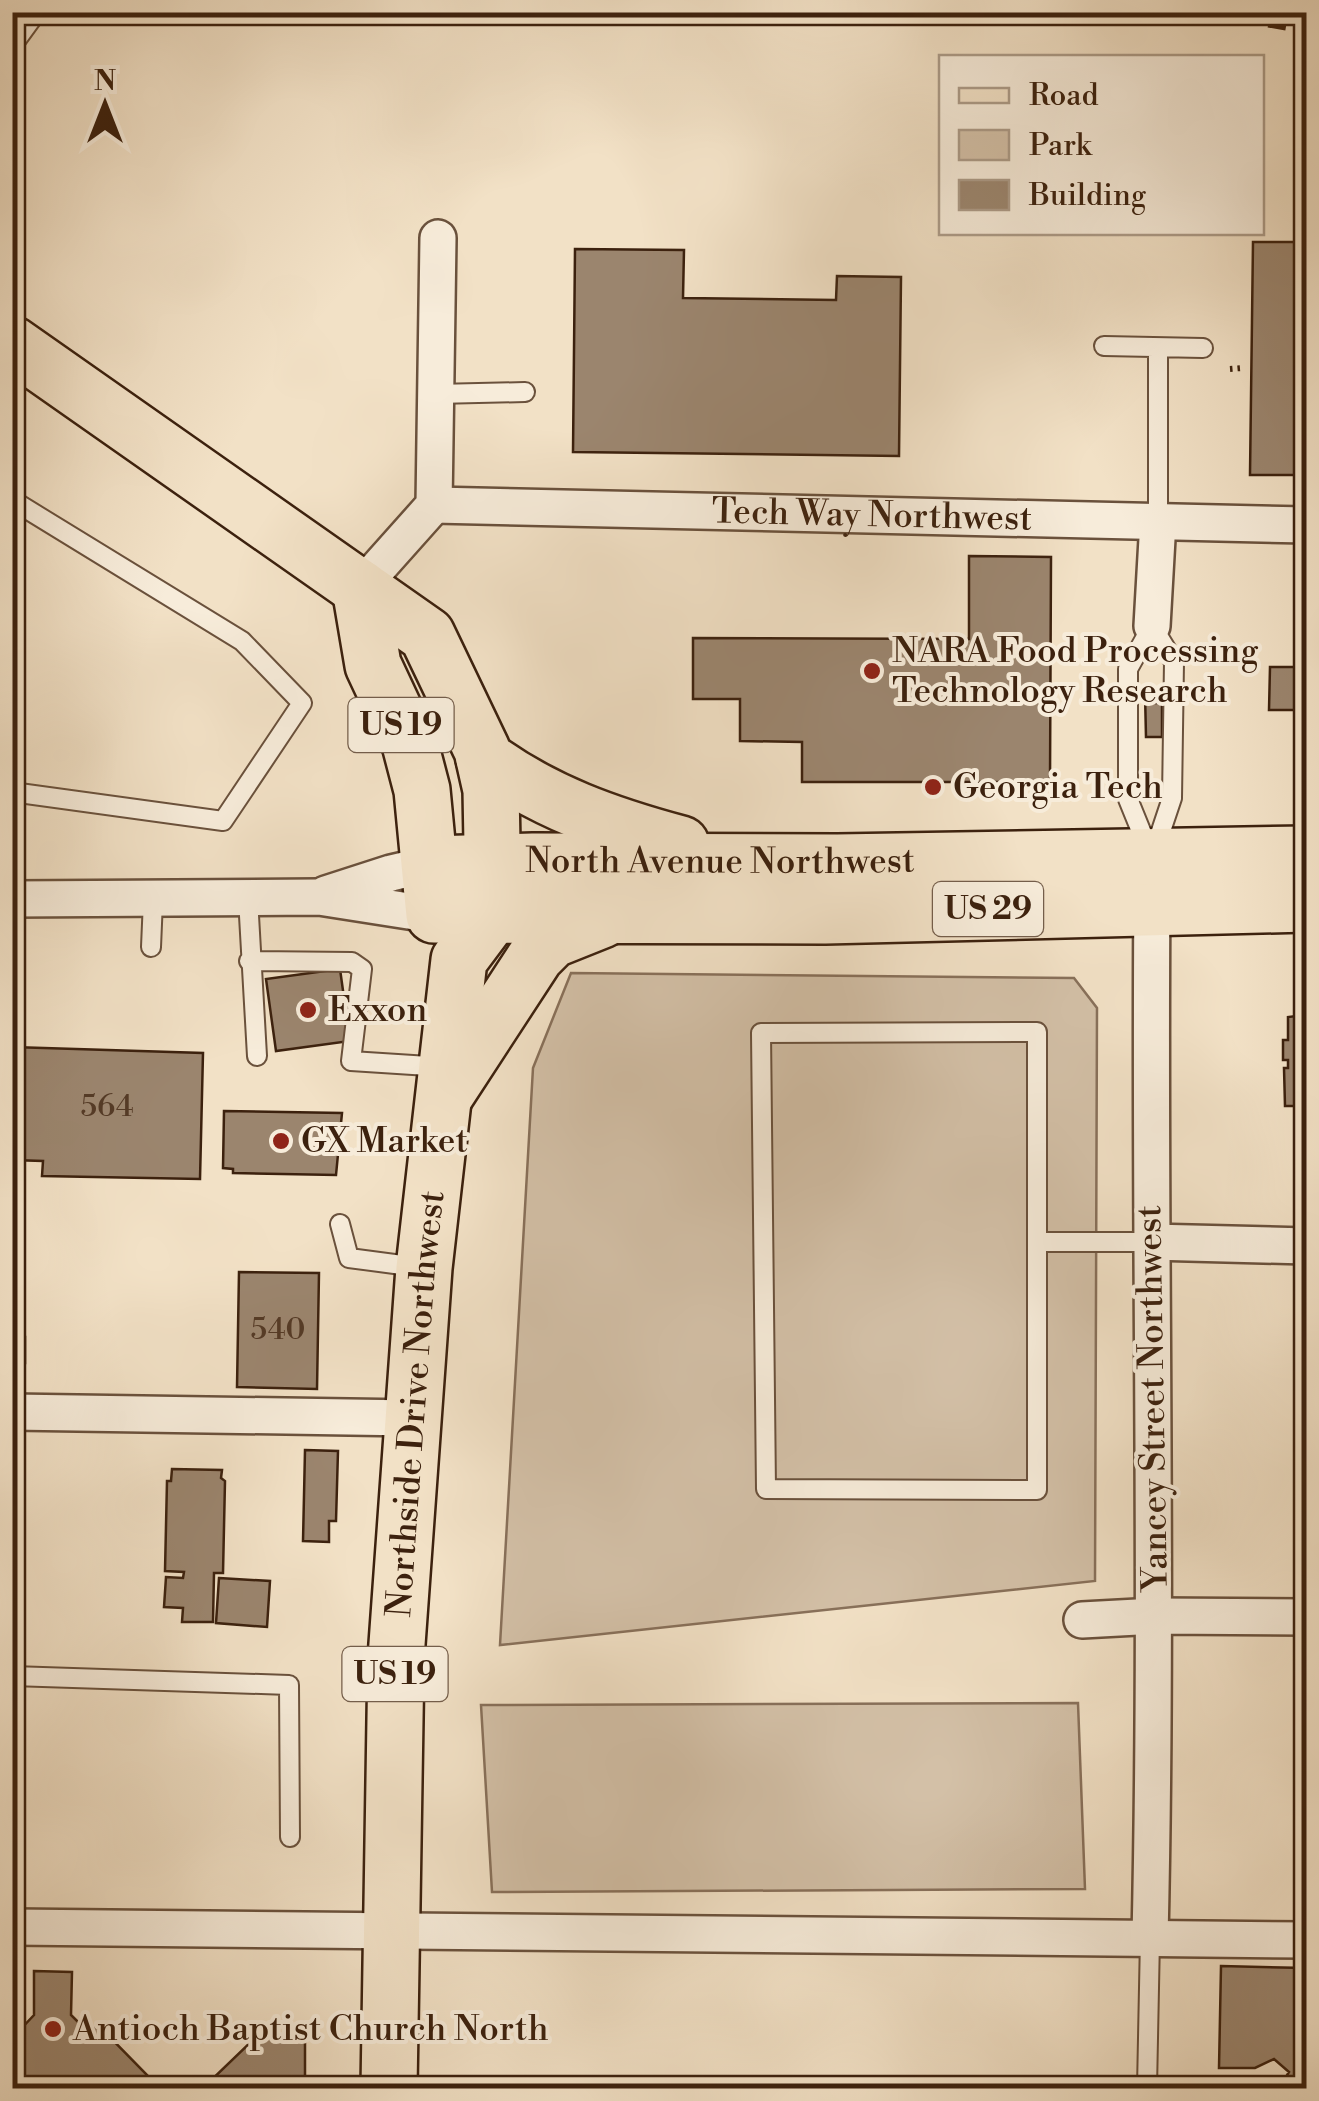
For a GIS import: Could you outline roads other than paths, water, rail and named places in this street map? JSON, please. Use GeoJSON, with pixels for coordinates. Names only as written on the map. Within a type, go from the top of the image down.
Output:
{"type":"FeatureCollection","features":[{"type":"Feature","properties":{"kind":"main road"},"geometry":{"type":"LineString","coordinates":[[12,344],[360,588]]}},
{"type":"Feature","properties":{"kind":"main road","name":"US 19"},"geometry":{"type":"LineString","coordinates":[[360,588],[426,635],[484,758],[491,790],[492,916]]}},
{"type":"Feature","properties":{"kind":"main road","name":"Northside Drive Northwest"},"geometry":{"type":"LineString","coordinates":[[360,588],[373,666],[410,744],[418,774],[441,913],[447,1081],[424,1268],[396,1658],[388,2088]]}},
{"type":"Feature","properties":{"kind":"main road"},"geometry":{"type":"LineString","coordinates":[[484,758],[535,792],[598,820],[755,863]]}},
{"type":"Feature","properties":{"kind":"main road","name":"North Avenue Northwest"},"geometry":{"type":"LineString","coordinates":[[441,913],[825,916],[1152,882],[1306,854]]}},
{"type":"Feature","properties":{"kind":"main road","name":"North Avenue Northwest"},"geometry":{"type":"LineString","coordinates":[[441,913],[494,862],[755,863],[1152,882],[1306,904]]}},
{"type":"Feature","properties":{"kind":"main road","name":"US 29"},"geometry":{"type":"LineString","coordinates":[[447,1081],[536,956],[552,940],[617,914]]}},
{"type":"Feature","properties":{"kind":"street"},"geometry":{"type":"LineString","coordinates":[[360,588],[434,505],[438,238]]}},
{"type":"Feature","properties":{"kind":"street","name":"Tech Way Northwest"},"geometry":{"type":"LineString","coordinates":[[434,505],[1306,525]]}},
{"type":"Feature","properties":{"kind":"street"},"geometry":{"type":"LineString","coordinates":[[1152,626],[1158,521]]}},
{"type":"Feature","properties":{"kind":"street","name":"North Avenue Northwest"},"geometry":{"type":"LineString","coordinates":[[318,896],[391,873],[441,913]]}},
{"type":"Feature","properties":{"kind":"street","name":"Yancey Street Northwest"},"geometry":{"type":"LineString","coordinates":[[1150,1938],[1156,1616],[1152,882]]}},
{"type":"Feature","properties":{"kind":"street","name":"North Avenue Northwest"},"geometry":{"type":"LineString","coordinates":[[12,899],[318,896],[441,913]]}},
{"type":"Feature","properties":{"kind":"street"},"geometry":{"type":"LineString","coordinates":[[1151,1242],[1306,1246]]}},
{"type":"Feature","properties":{"kind":"street"},"geometry":{"type":"LineString","coordinates":[[12,1412],[413,1418]]}},
{"type":"Feature","properties":{"kind":"street"},"geometry":{"type":"LineString","coordinates":[[1082,1620],[1156,1616],[1306,1617]]}},
{"type":"Feature","properties":{"kind":"street"},"geometry":{"type":"LineString","coordinates":[[12,1927],[1306,1940]]}},
{"type":"Feature","properties":{"kind":"lane"},"geometry":{"type":"LineString","coordinates":[[12,46],[36,13]]}},
{"type":"Feature","properties":{"kind":"lane"},"geometry":{"type":"LineString","coordinates":[[1104,346],[1203,348]]}},
{"type":"Feature","properties":{"kind":"lane"},"geometry":{"type":"LineString","coordinates":[[1158,350],[1158,521]]}},
{"type":"Feature","properties":{"kind":"lane"},"geometry":{"type":"LineString","coordinates":[[436,394],[525,392]]}},
{"type":"Feature","properties":{"kind":"lane"},"geometry":{"type":"LineString","coordinates":[[12,500],[242,641],[302,702],[223,820],[12,792]]}},
{"type":"Feature","properties":{"kind":"lane"},"geometry":{"type":"LineString","coordinates":[[1152,626],[1174,662],[1172,798],[1152,882],[1128,799],[1128,669],[1152,626]]}},
{"type":"Feature","properties":{"kind":"lane"},"geometry":{"type":"LineString","coordinates":[[248,898],[258,1056]]}},
{"type":"Feature","properties":{"kind":"lane"},"geometry":{"type":"LineString","coordinates":[[151,946],[153,900]]}},
{"type":"Feature","properties":{"kind":"lane"},"geometry":{"type":"LineString","coordinates":[[250,960],[352,962],[362,969],[352,1061],[447,1081]]}},
{"type":"Feature","properties":{"kind":"lane"},"geometry":{"type":"LineString","coordinates":[[761,1032],[1037,1032],[1037,1242],[1037,1490],[766,1489],[761,1032]]}},
{"type":"Feature","properties":{"kind":"lane"},"geometry":{"type":"LineString","coordinates":[[340,1224],[349,1258],[424,1268]]}},
{"type":"Feature","properties":{"kind":"lane"},"geometry":{"type":"LineString","coordinates":[[1037,1242],[1151,1242]]}},
{"type":"Feature","properties":{"kind":"lane"},"geometry":{"type":"LineString","coordinates":[[12,1676],[289,1685],[290,1836]]}},
{"type":"Feature","properties":{"kind":"lane"},"geometry":{"type":"LineString","coordinates":[[1147,2088],[1150,1938]]}},
{"type":"Feature","properties":{"kind":"railway"},"geometry":{"type":"LineString","coordinates":[[1161,12],[1237,18],[1306,30]]}},
{"type":"Feature","properties":{"kind":"place","name":"NARA Food Processing Technology Research"},"geometry":{"type":"Point","coordinates":[872,671]}},
{"type":"Feature","properties":{"kind":"place","name":"Georgia Tech"},"geometry":{"type":"Point","coordinates":[933,787]}},
{"type":"Feature","properties":{"kind":"place","name":"Exxon"},"geometry":{"type":"Point","coordinates":[308,1010]}},
{"type":"Feature","properties":{"kind":"place","name":"GX Market"},"geometry":{"type":"Point","coordinates":[281,1141]}},
{"type":"Feature","properties":{"kind":"place","name":"Antioch Baptist Church North"},"geometry":{"type":"Point","coordinates":[53,2029]}}]}
